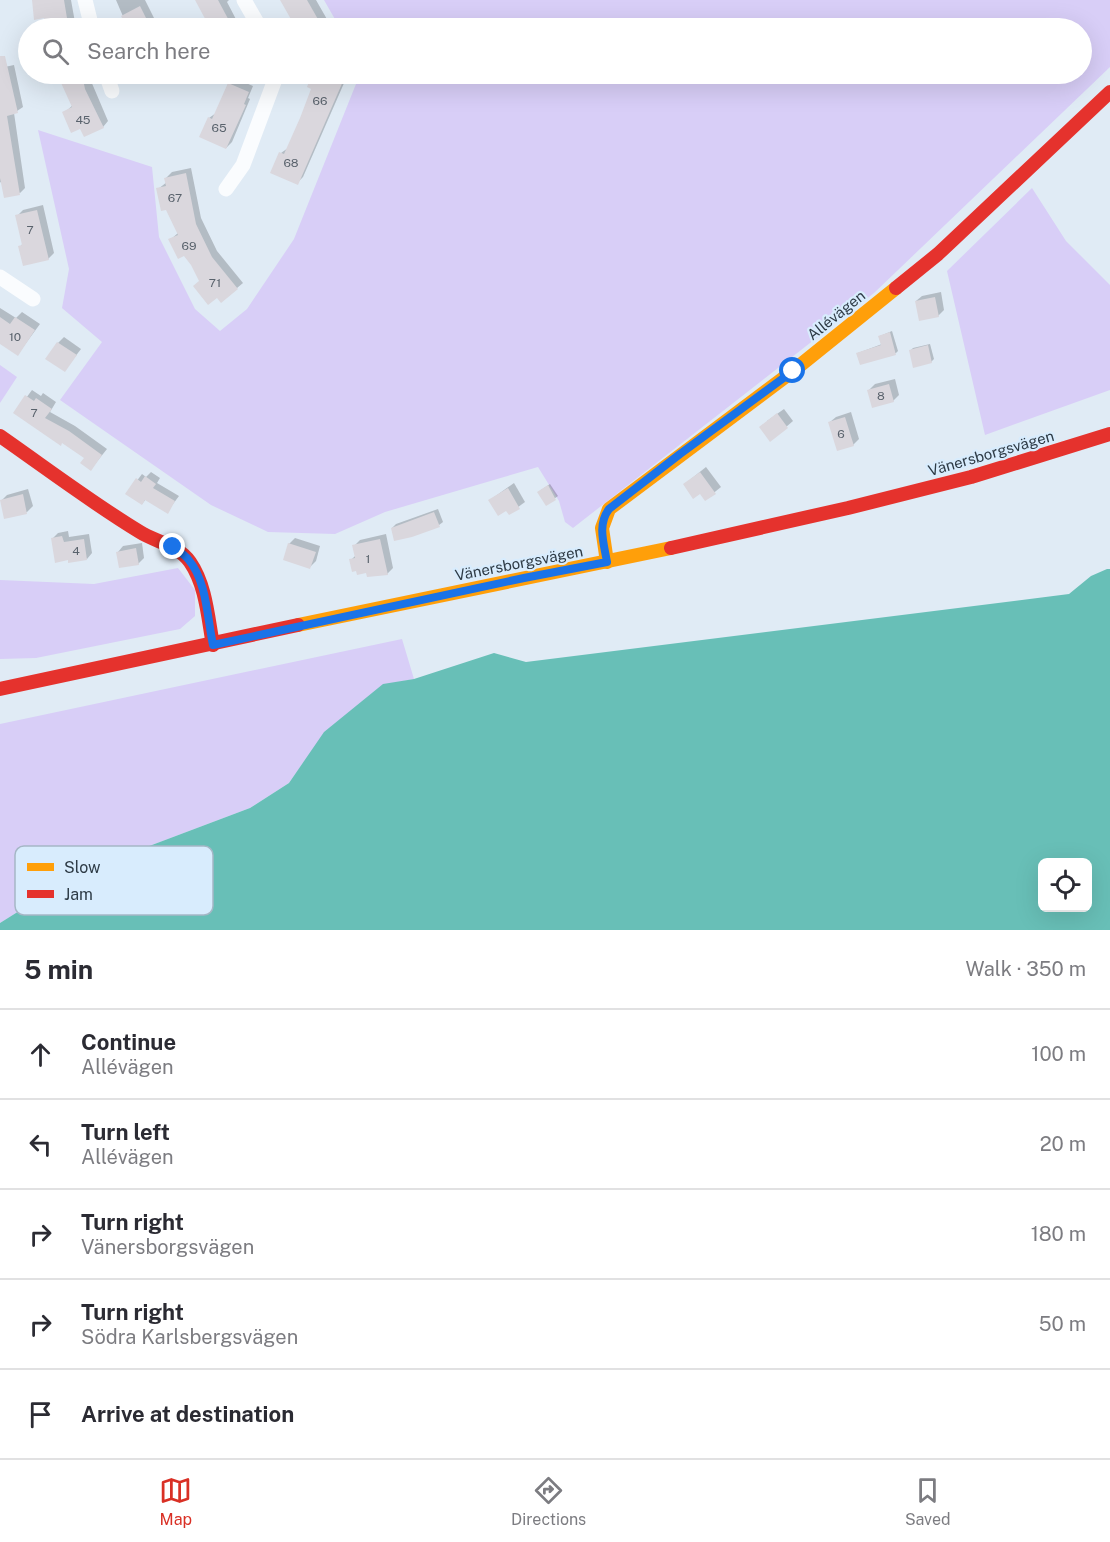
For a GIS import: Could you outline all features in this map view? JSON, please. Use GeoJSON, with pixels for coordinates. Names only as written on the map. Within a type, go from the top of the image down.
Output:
{"type":"FeatureCollection","features":[{"type":"Feature","properties":{"kind":"main road","name":"Allévägen"},"geometry":{"type":"LineString","coordinates":[[607,562],[602,525],[603,517],[609,509],[793,371],[938,254],[1110,92]]}},
{"type":"Feature","properties":{"kind":"main road","name":"Vänersborgsvägen"},"geometry":{"type":"LineString","coordinates":[[0,689],[607,562],[848,508],[960,480],[1110,434]]}},
{"type":"Feature","properties":{"kind":"main road"},"geometry":{"type":"LineString","coordinates":[[0,436],[141,533],[173,547],[188,559],[197,573],[204,596],[213,645]]}},
{"type":"Feature","properties":{"kind":"street"},"geometry":{"type":"LineString","coordinates":[[85,0],[90,18]]}},
{"type":"Feature","properties":{"kind":"street"},"geometry":{"type":"LineString","coordinates":[[244,0],[254,18]]}},
{"type":"Feature","properties":{"kind":"street"},"geometry":{"type":"LineString","coordinates":[[110,84],[112,91]]}},
{"type":"Feature","properties":{"kind":"street"},"geometry":{"type":"LineString","coordinates":[[226,189],[243,165],[273,84]]}},
{"type":"Feature","properties":{"kind":"street"},"geometry":{"type":"LineString","coordinates":[[0,277],[33,299]]}},
{"type":"Feature","properties":{"kind":"shaded area"},"geometry":{"type":"Polygon","coordinates":[[[324,0],[1110,0],[1110,67],[874,293],[573,528],[565,522],[559,501],[538,467],[385,512],[335,534],[268,532],[211,505],[60,400],[102,342],[62,308],[69,269],[38,130],[152,167],[159,237],[195,309],[220,331],[247,309],[294,239],[356,84],[1092,84],[1092,18],[334,18],[324,0]]]}},
{"type":"Feature","properties":{"kind":"shaded area"},"geometry":{"type":"Polygon","coordinates":[[[1032,188],[1066,241],[1110,285],[1110,390],[985,435],[947,271],[1032,188]]]}},
{"type":"Feature","properties":{"kind":"shaded area"},"geometry":{"type":"Polygon","coordinates":[[[0,365],[17,377],[0,403],[0,365]]]}},
{"type":"Feature","properties":{"kind":"shaded area"},"geometry":{"type":"Polygon","coordinates":[[[178,568],[195,590],[195,616],[180,629],[36,658],[0,659],[0,580],[94,584],[178,568]]]}},
{"type":"Feature","properties":{"kind":"shaded area"},"geometry":{"type":"Polygon","coordinates":[[[1110,569],[1110,930],[0,930],[0,923],[15,914],[213,915],[213,846],[149,846],[250,808],[289,783],[324,732],[383,684],[414,679],[494,653],[526,662],[1069,594],[1091,576],[1110,569]]]}},
{"type":"Feature","properties":{"kind":"shaded area"},"geometry":{"type":"Polygon","coordinates":[[[402,639],[414,679],[383,685],[325,732],[289,783],[250,808],[149,846],[15,846],[15,914],[0,923],[0,724],[402,639]]]}},
{"type":"Feature","properties":{"kind":"building"},"geometry":{"type":"Polygon","coordinates":[[[32,0],[64,0],[67,18],[34,18],[32,0]]]}},
{"type":"Feature","properties":{"kind":"building"},"geometry":{"type":"Polygon","coordinates":[[[195,0],[218,0],[228,18],[205,18],[195,0]]]}},
{"type":"Feature","properties":{"kind":"building"},"geometry":{"type":"Polygon","coordinates":[[[280,0],[307,0],[317,18],[290,18],[280,0]]]}},
{"type":"Feature","properties":{"kind":"building"},"geometry":{"type":"Polygon","coordinates":[[[140,6],[146,18],[122,18],[121,16],[140,6]]]}},
{"type":"Feature","properties":{"kind":"building"},"geometry":{"type":"Polygon","coordinates":[[[0,56],[5,56],[18,113],[7,116],[20,195],[4,198],[0,178],[0,56]]]}},
{"type":"Feature","properties":{"kind":"building"},"geometry":{"type":"Polygon","coordinates":[[[62,84],[84,84],[104,128],[84,137],[80,129],[71,133],[62,112],[72,107],[62,84]]]}},
{"type":"Feature","properties":{"kind":"building"},"geometry":{"type":"Polygon","coordinates":[[[228,84],[249,92],[244,104],[246,105],[226,149],[199,137],[208,117],[212,119],[228,84]]]}},
{"type":"Feature","properties":{"kind":"building"},"geometry":{"type":"Polygon","coordinates":[[[308,84],[342,84],[298,185],[270,173],[279,152],[284,154],[300,118],[311,89],[307,87],[308,84]]]}},
{"type":"Feature","properties":{"kind":"building"},"geometry":{"type":"Polygon","coordinates":[[[186,173],[196,224],[212,257],[238,289],[221,303],[217,298],[208,305],[193,286],[199,281],[191,265],[184,256],[178,259],[168,239],[178,235],[166,210],[161,211],[156,188],[166,186],[164,178],[186,173]]]}},
{"type":"Feature","properties":{"kind":"building"},"geometry":{"type":"Polygon","coordinates":[[[37,210],[49,260],[23,266],[18,246],[22,245],[15,215],[37,210]]]}},
{"type":"Feature","properties":{"kind":"building"},"geometry":{"type":"Polygon","coordinates":[[[935,297],[939,317],[919,321],[915,301],[935,297]]]}},
{"type":"Feature","properties":{"kind":"building"},"geometry":{"type":"Polygon","coordinates":[[[0,317],[10,324],[15,317],[35,330],[18,356],[0,344],[0,317]]]}},
{"type":"Feature","properties":{"kind":"building"},"geometry":{"type":"Polygon","coordinates":[[[890,332],[896,355],[860,365],[856,353],[881,345],[878,336],[890,332]]]}},
{"type":"Feature","properties":{"kind":"building"},"geometry":{"type":"Polygon","coordinates":[[[57,342],[77,355],[65,372],[45,359],[57,342]]]}},
{"type":"Feature","properties":{"kind":"building"},"geometry":{"type":"Polygon","coordinates":[[[928,345],[932,363],[913,368],[909,350],[928,345]]]}},
{"type":"Feature","properties":{"kind":"building"},"geometry":{"type":"Polygon","coordinates":[[[889,384],[894,402],[872,408],[867,390],[889,384]]]}},
{"type":"Feature","properties":{"kind":"building"},"geometry":{"type":"Polygon","coordinates":[[[25,395],[34,401],[36,398],[52,409],[45,418],[69,431],[102,455],[91,471],[80,463],[84,458],[62,443],[61,446],[13,413],[25,395]]]}},
{"type":"Feature","properties":{"kind":"building"},"geometry":{"type":"Polygon","coordinates":[[[777,413],[788,428],[770,442],[759,427],[777,413]]]}},
{"type":"Feature","properties":{"kind":"building"},"geometry":{"type":"Polygon","coordinates":[[[845,417],[854,446],[837,451],[828,422],[845,417]]]}},
{"type":"Feature","properties":{"kind":"building"},"geometry":{"type":"Polygon","coordinates":[[[700,472],[716,494],[705,501],[700,494],[693,499],[683,484],[700,472]]]}},
{"type":"Feature","properties":{"kind":"building"},"geometry":{"type":"Polygon","coordinates":[[[145,476],[156,484],[153,488],[175,501],[168,514],[145,500],[142,505],[125,494],[136,478],[141,482],[145,476]]]}},
{"type":"Feature","properties":{"kind":"building"},"geometry":{"type":"Polygon","coordinates":[[[548,485],[556,500],[546,506],[537,492],[548,485]]]}},
{"type":"Feature","properties":{"kind":"building"},"geometry":{"type":"Polygon","coordinates":[[[508,488],[520,509],[509,515],[506,511],[498,516],[488,500],[508,488]]]}},
{"type":"Feature","properties":{"kind":"building"},"geometry":{"type":"Polygon","coordinates":[[[23,494],[27,514],[4,519],[0,500],[23,494]]]}},
{"type":"Feature","properties":{"kind":"building"},"geometry":{"type":"Polygon","coordinates":[[[434,512],[440,527],[394,541],[391,528],[434,512]]]}},
{"type":"Feature","properties":{"kind":"building"},"geometry":{"type":"Polygon","coordinates":[[[62,536],[64,542],[84,539],[87,560],[55,563],[51,538],[62,536]]]}},
{"type":"Feature","properties":{"kind":"building"},"geometry":{"type":"Polygon","coordinates":[[[380,539],[388,575],[367,577],[366,573],[357,575],[356,571],[352,572],[349,559],[355,558],[352,545],[380,539]]]}},
{"type":"Feature","properties":{"kind":"building"},"geometry":{"type":"Polygon","coordinates":[[[288,543],[316,552],[310,569],[283,560],[288,543]]]}},
{"type":"Feature","properties":{"kind":"building"},"geometry":{"type":"Polygon","coordinates":[[[136,548],[139,565],[119,568],[116,552],[136,548]]]}},
{"type":"Feature","properties":{"kind":"traffic: slow"},"geometry":{"type":"LineString","coordinates":[[607,562],[602,528],[609,509],[793,371],[896,288]]}},
{"type":"Feature","properties":{"kind":"traffic: slow"},"geometry":{"type":"LineString","coordinates":[[298,625],[671,548]]}},
{"type":"Feature","properties":{"kind":"traffic: jam"},"geometry":{"type":"LineString","coordinates":[[896,288],[938,254],[1110,92]]}},
{"type":"Feature","properties":{"kind":"traffic: jam"},"geometry":{"type":"LineString","coordinates":[[671,548],[848,508],[971,477],[1110,434]]}},
{"type":"Feature","properties":{"kind":"traffic: jam"},"geometry":{"type":"LineString","coordinates":[[0,436],[122,521],[185,556],[200,581],[213,645]]}},
{"type":"Feature","properties":{"kind":"traffic: jam"},"geometry":{"type":"LineString","coordinates":[[0,689],[298,625]]}},
{"type":"Feature","properties":{"kind":"route"},"geometry":{"type":"LineString","coordinates":[[173,547],[188,559],[197,573],[204,596],[213,645],[607,562],[602,525],[603,517],[609,509],[793,371]]}}]}
